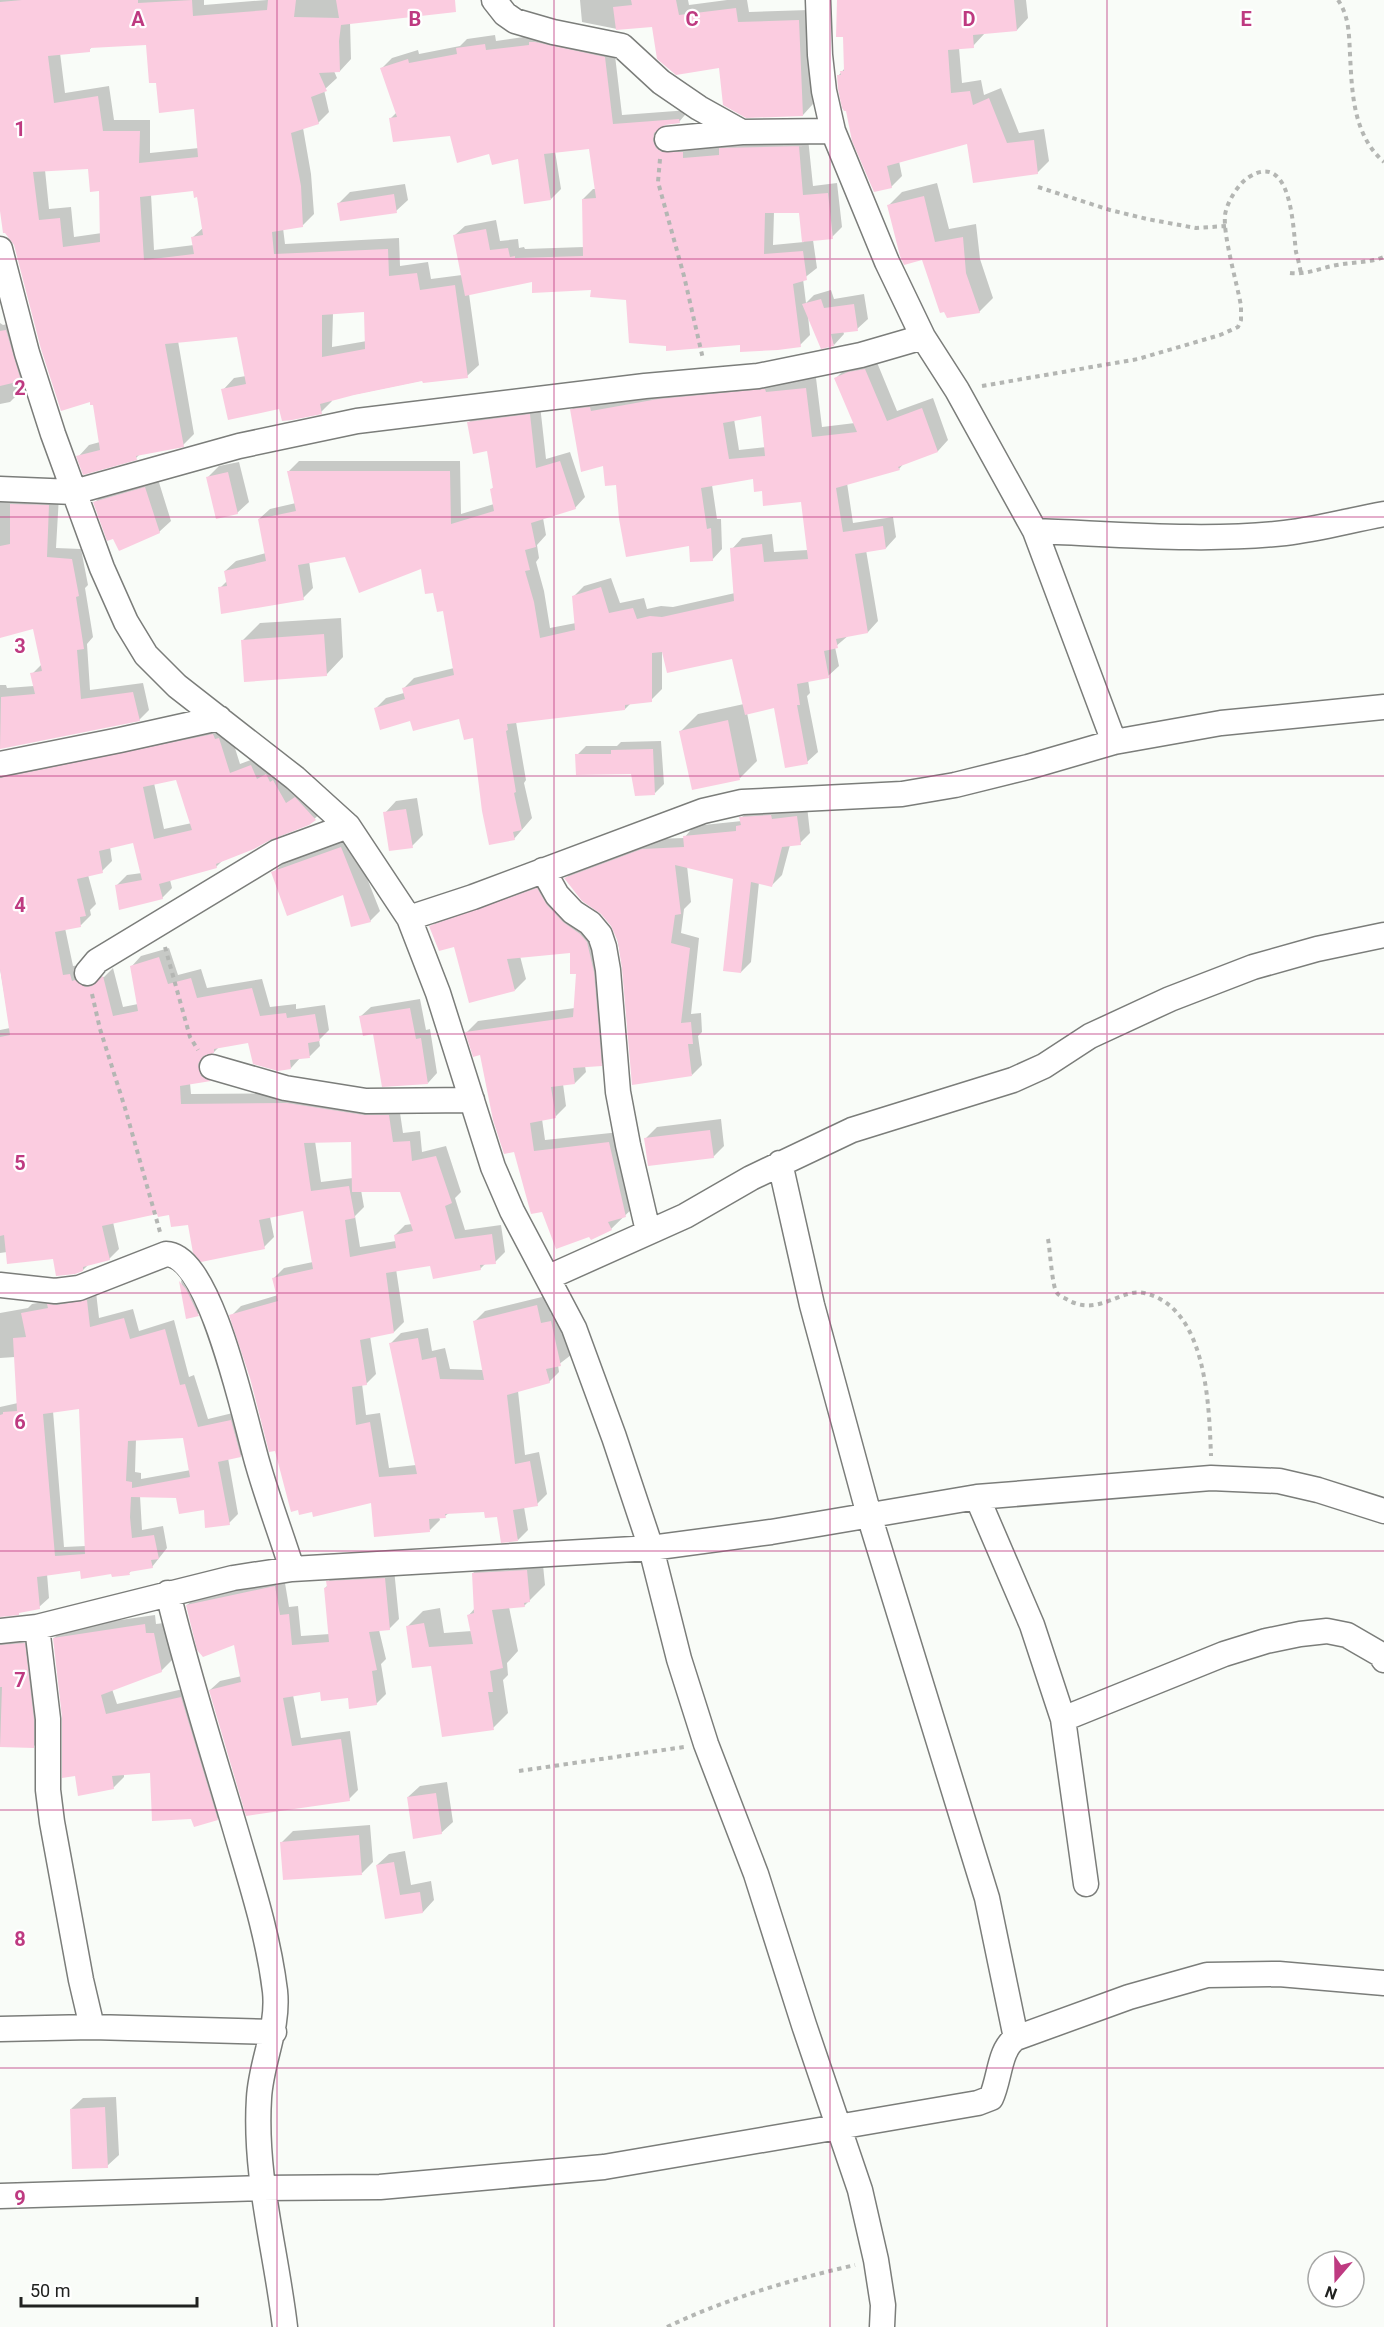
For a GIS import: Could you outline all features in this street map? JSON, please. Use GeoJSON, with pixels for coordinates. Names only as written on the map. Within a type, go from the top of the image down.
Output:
{"type":"FeatureCollection","features":[{"type":"Feature","properties":{"kind":"street"},"geometry":{"type":"LineString","coordinates":[[494,0],[505,14],[515,21],[553,32],[621,46],[661,82],[699,108],[742,132]]}},
{"type":"Feature","properties":{"kind":"street"},"geometry":{"type":"LineString","coordinates":[[818,0],[824,92],[833,132],[886,262],[923,337],[957,390],[1035,531],[1114,742]]}},
{"type":"Feature","properties":{"kind":"street"},"geometry":{"type":"LineString","coordinates":[[667,140],[742,132],[833,132]]}},
{"type":"Feature","properties":{"kind":"street"},"geometry":{"type":"LineString","coordinates":[[0,249],[27,353],[74,492],[126,622],[146,656],[177,686],[295,777],[348,826],[409,918],[438,993],[493,1167],[512,1210],[574,1328],[614,1437],[651,1548],[679,1659],[706,1744],[756,1874],[860,2190],[876,2260],[883,2305],[882,2327]]}},
{"type":"Feature","properties":{"kind":"street"},"geometry":{"type":"LineString","coordinates":[[0,489],[74,492],[239,446],[357,421],[443,409],[758,376],[861,355],[923,337]]}},
{"type":"Feature","properties":{"kind":"street"},"geometry":{"type":"LineString","coordinates":[[1035,531],[1210,537],[1250,536],[1296,531],[1384,514]]}},
{"type":"Feature","properties":{"kind":"street"},"geometry":{"type":"LineString","coordinates":[[409,918],[472,897],[703,811],[742,802],[902,794],[955,785],[1114,742],[1221,723],[1384,707]]}},
{"type":"Feature","properties":{"kind":"street"},"geometry":{"type":"LineString","coordinates":[[0,764],[219,717]]}},
{"type":"Feature","properties":{"kind":"street"},"geometry":{"type":"LineString","coordinates":[[87,973],[97,961],[159,926],[277,852],[348,826]]}},
{"type":"Feature","properties":{"kind":"street"},"geometry":{"type":"LineString","coordinates":[[543,870],[556,895],[573,912],[590,923],[600,935],[604,947],[618,1092],[648,1231]]}},
{"type":"Feature","properties":{"kind":"street"},"geometry":{"type":"LineString","coordinates":[[549,1277],[686,1216],[780,1163],[852,1130],[1014,1080],[1044,1066],[1090,1036],[1170,999],[1253,967],[1317,949],[1384,935]]}},
{"type":"Feature","properties":{"kind":"street"},"geometry":{"type":"LineString","coordinates":[[212,1067],[285,1088],[366,1101],[472,1100]]}},
{"type":"Feature","properties":{"kind":"street"},"geometry":{"type":"LineString","coordinates":[[780,1163],[812,1305],[870,1515],[987,1898],[1016,2038]]}},
{"type":"Feature","properties":{"kind":"street"},"geometry":{"type":"LineString","coordinates":[[0,1285],[55,1291],[79,1287],[166,1254],[178,1257],[187,1266],[209,1302],[220,1328],[258,1464],[292,1569]]}},
{"type":"Feature","properties":{"kind":"street"},"geometry":{"type":"LineString","coordinates":[[0,1631],[37,1627],[233,1578],[292,1569],[651,1548],[771,1532],[977,1497],[1211,1478],[1279,1481],[1318,1490],[1384,1511]]}},
{"type":"Feature","properties":{"kind":"street"},"geometry":{"type":"LineString","coordinates":[[977,1497],[1032,1625],[1063,1719],[1086,1884]]}},
{"type":"Feature","properties":{"kind":"street"},"geometry":{"type":"LineString","coordinates":[[168,1593],[180,1644],[261,1913],[275,1992],[273,2032],[261,2078],[259,2098],[262,2188],[285,2327]]}},
{"type":"Feature","properties":{"kind":"street"},"geometry":{"type":"LineString","coordinates":[[37,1627],[48,1719],[48,1791],[52,1822],[92,2027]]}},
{"type":"Feature","properties":{"kind":"street"},"geometry":{"type":"LineString","coordinates":[[1063,1719],[1224,1654],[1289,1636],[1327,1631],[1347,1635],[1380,1654],[1384,1660]]}},
{"type":"Feature","properties":{"kind":"street"},"geometry":{"type":"LineString","coordinates":[[0,2196],[380,2187],[604,2167],[978,2103],[991,2098],[1004,2050],[1008,2043],[1016,2038],[1118,2001],[1208,1975],[1279,1974],[1384,1983]]}},
{"type":"Feature","properties":{"kind":"street"},"geometry":{"type":"LineString","coordinates":[[0,2029],[92,2027],[273,2032]]}},
{"type":"Feature","properties":{"kind":"path"},"geometry":{"type":"LineString","coordinates":[[1338,0],[1344,10],[1349,29],[1352,87],[1357,117],[1364,139],[1372,152],[1384,162]]}},
{"type":"Feature","properties":{"kind":"path"},"geometry":{"type":"LineString","coordinates":[[667,140],[661,149],[658,182],[684,276],[707,380]]}},
{"type":"Feature","properties":{"kind":"path"},"geometry":{"type":"LineString","coordinates":[[957,390],[1138,359],[1231,332],[1238,327],[1241,320],[1241,306],[1225,214],[1237,188],[1256,173],[1267,171],[1276,176],[1284,187],[1292,213],[1301,274]]}},
{"type":"Feature","properties":{"kind":"path"},"geometry":{"type":"LineString","coordinates":[[1038,188],[1147,219],[1196,228],[1226,226]]}},
{"type":"Feature","properties":{"kind":"path"},"geometry":{"type":"LineString","coordinates":[[1290,273],[1301,274],[1384,257]]}},
{"type":"Feature","properties":{"kind":"path"},"geometry":{"type":"LineString","coordinates":[[159,926],[190,1038],[212,1067]]}},
{"type":"Feature","properties":{"kind":"path"},"geometry":{"type":"LineString","coordinates":[[87,973],[100,1029],[166,1254]]}},
{"type":"Feature","properties":{"kind":"path"},"geometry":{"type":"LineString","coordinates":[[1048,1239],[1053,1286],[1057,1294],[1083,1305],[1102,1304],[1142,1292],[1165,1302],[1181,1317],[1194,1342],[1203,1372],[1211,1478]]}},
{"type":"Feature","properties":{"kind":"path"},"geometry":{"type":"LineString","coordinates":[[519,1771],[706,1744]]}},
{"type":"Feature","properties":{"kind":"path"},"geometry":{"type":"LineString","coordinates":[[668,2327],[702,2310],[743,2295],[803,2277],[876,2260]]}},
{"type":"Feature","properties":{"kind":"building"},"geometry":{"type":"Polygon","coordinates":[[[138,0],[138,3],[192,0],[193,16],[267,10],[268,0],[296,0],[294,17],[339,18],[336,0],[455,0],[456,12],[341,25],[340,72],[319,73],[327,91],[311,97],[319,124],[291,133],[301,186],[303,227],[272,232],[274,254],[388,249],[389,276],[417,273],[420,290],[455,285],[468,378],[423,383],[422,381],[354,395],[320,404],[322,414],[292,420],[282,421],[279,409],[228,420],[221,389],[246,384],[237,337],[165,344],[184,447],[136,456],[137,460],[83,475],[76,456],[100,450],[93,405],[90,405],[90,402],[61,411],[41,349],[14,245],[3,233],[0,211],[0,2],[138,0]],[[146,45],[90,48],[90,52],[48,56],[54,103],[98,96],[103,131],[140,131],[139,163],[198,157],[194,109],[159,113],[156,83],[149,83],[146,45]],[[88,169],[33,172],[39,220],[60,218],[63,247],[100,242],[99,191],[90,192],[88,169]],[[193,191],[140,197],[144,260],[194,254],[191,237],[203,235],[197,197],[194,198],[193,191]],[[364,312],[322,315],[322,357],[365,349],[364,312]]]}},
{"type":"Feature","properties":{"kind":"building"},"geometry":{"type":"Polygon","coordinates":[[[631,0],[676,0],[679,15],[736,8],[738,22],[799,20],[803,116],[746,118],[723,105],[719,68],[676,75],[657,59],[652,27],[616,30],[613,7],[632,5],[631,0]]]}},
{"type":"Feature","properties":{"kind":"building"},"geometry":{"type":"Polygon","coordinates":[[[837,0],[1014,0],[1017,31],[973,35],[974,48],[948,50],[951,93],[970,91],[973,105],[989,98],[1007,143],[1034,140],[1038,174],[973,183],[967,144],[887,166],[892,188],[874,192],[852,141],[846,111],[842,108],[838,89],[837,75],[841,75],[840,71],[844,71],[843,37],[836,37],[837,0]]]}},
{"type":"Feature","properties":{"kind":"building"},"geometry":{"type":"Polygon","coordinates":[[[529,42],[605,57],[613,124],[679,119],[680,123],[665,125],[654,133],[653,141],[656,148],[662,152],[683,152],[683,158],[719,155],[719,148],[799,146],[803,195],[828,193],[833,239],[802,242],[799,213],[765,213],[764,254],[803,251],[807,280],[793,284],[801,347],[740,352],[740,345],[666,351],[666,346],[629,343],[626,300],[590,297],[591,290],[532,293],[532,282],[465,296],[453,235],[486,229],[490,250],[508,248],[510,257],[515,256],[515,258],[583,256],[582,199],[596,198],[589,149],[544,154],[551,200],[524,204],[518,159],[492,165],[489,154],[457,163],[450,136],[393,142],[389,118],[397,117],[380,68],[408,59],[409,63],[457,54],[456,48],[485,44],[486,50],[529,45],[529,42]]]}},
{"type":"Feature","properties":{"kind":"building"},"geometry":{"type":"Polygon","coordinates":[[[394,194],[397,213],[340,221],[337,203],[394,194]]]}},
{"type":"Feature","properties":{"kind":"building"},"geometry":{"type":"Polygon","coordinates":[[[924,196],[935,242],[963,237],[966,273],[980,313],[947,318],[944,312],[940,313],[922,260],[904,265],[887,205],[924,196]]]}},
{"type":"Feature","properties":{"kind":"building"},"geometry":{"type":"Polygon","coordinates":[[[821,299],[824,308],[854,304],[858,331],[831,334],[834,346],[821,349],[802,304],[821,299]]]}},
{"type":"Feature","properties":{"kind":"building"},"geometry":{"type":"Polygon","coordinates":[[[6,330],[21,381],[0,386],[0,331],[6,330]]]}},
{"type":"Feature","properties":{"kind":"building"},"geometry":{"type":"Polygon","coordinates":[[[865,369],[887,421],[922,408],[938,452],[898,467],[900,470],[836,488],[843,532],[883,526],[886,549],[855,554],[868,633],[836,639],[838,648],[824,651],[829,678],[797,684],[800,705],[797,705],[808,764],[785,768],[774,708],[745,715],[732,659],[667,673],[662,652],[652,653],[652,702],[625,705],[625,710],[507,724],[508,730],[506,731],[516,792],[514,793],[522,830],[513,832],[515,840],[489,845],[482,811],[473,738],[464,740],[459,719],[413,731],[410,721],[380,730],[374,708],[405,699],[402,688],[454,675],[443,611],[437,612],[433,593],[425,594],[421,569],[359,593],[345,557],[298,565],[304,600],[221,614],[218,587],[227,586],[224,571],[266,561],[258,519],[296,511],[287,471],[450,471],[451,524],[494,511],[487,451],[473,454],[467,422],[530,414],[536,468],[560,461],[576,509],[531,523],[536,547],[525,550],[530,570],[525,571],[534,602],[540,638],[575,630],[572,596],[601,587],[609,613],[633,608],[637,619],[650,616],[662,617],[734,601],[730,548],[762,544],[764,562],[808,559],[801,502],[763,506],[762,491],[754,492],[753,479],[701,488],[707,529],[711,528],[713,561],[690,562],[689,546],[626,557],[616,485],[605,486],[603,466],[581,472],[570,409],[590,407],[591,411],[658,399],[765,389],[766,392],[806,388],[812,437],[857,432],[834,378],[848,372],[865,369]],[[761,416],[723,423],[729,459],[765,456],[761,416]]]}},
{"type":"Feature","properties":{"kind":"building"},"geometry":{"type":"Polygon","coordinates":[[[228,472],[238,514],[216,519],[206,477],[228,472]]]}},
{"type":"Feature","properties":{"kind":"building"},"geometry":{"type":"Polygon","coordinates":[[[145,487],[160,533],[119,551],[113,539],[107,541],[93,502],[145,487]]]}},
{"type":"Feature","properties":{"kind":"building"},"geometry":{"type":"Polygon","coordinates":[[[10,504],[49,505],[47,557],[72,559],[79,596],[76,597],[84,649],[77,650],[81,699],[133,692],[140,721],[0,749],[1,697],[35,694],[30,673],[42,671],[33,629],[0,638],[0,546],[10,544],[10,504]]]}},
{"type":"Feature","properties":{"kind":"building"},"geometry":{"type":"Polygon","coordinates":[[[324,634],[327,676],[244,682],[241,640],[324,634]]]}},
{"type":"Feature","properties":{"kind":"building"},"geometry":{"type":"Polygon","coordinates":[[[728,720],[740,780],[692,790],[679,731],[728,720]]]}},
{"type":"Feature","properties":{"kind":"building"},"geometry":{"type":"Polygon","coordinates":[[[213,734],[215,739],[219,738],[230,773],[251,765],[257,779],[266,774],[270,782],[273,780],[286,803],[295,797],[316,820],[216,864],[217,868],[159,884],[163,899],[119,910],[115,885],[142,880],[133,843],[99,851],[103,873],[77,879],[86,916],[80,917],[81,927],[55,932],[63,975],[70,974],[72,981],[75,980],[85,987],[92,986],[103,976],[113,1016],[138,1011],[130,966],[159,957],[168,984],[191,978],[197,998],[252,988],[260,1016],[286,1013],[287,1018],[315,1014],[320,1041],[308,1043],[310,1058],[290,1060],[291,1069],[278,1071],[253,1064],[248,1043],[214,1049],[214,1053],[203,1056],[198,1064],[201,1076],[211,1081],[180,1086],[181,1104],[287,1103],[364,1115],[389,1115],[393,1142],[410,1141],[412,1161],[436,1156],[452,1203],[445,1206],[455,1239],[492,1234],[496,1264],[480,1265],[481,1270],[433,1279],[430,1266],[386,1273],[394,1333],[360,1340],[367,1385],[352,1387],[356,1425],[370,1422],[379,1477],[417,1474],[389,1343],[418,1338],[422,1360],[436,1357],[440,1379],[484,1380],[473,1321],[537,1305],[541,1323],[551,1321],[561,1366],[546,1369],[550,1383],[507,1395],[515,1464],[530,1461],[538,1506],[513,1510],[518,1541],[501,1543],[497,1517],[485,1518],[484,1512],[445,1514],[446,1518],[429,1519],[430,1532],[374,1537],[371,1503],[313,1517],[312,1512],[299,1515],[298,1510],[291,1512],[275,1451],[269,1452],[250,1378],[229,1315],[278,1301],[272,1278],[313,1269],[303,1211],[259,1220],[265,1249],[201,1262],[193,1253],[188,1225],[171,1227],[169,1215],[158,1217],[157,1214],[102,1226],[110,1260],[83,1267],[83,1271],[75,1274],[56,1276],[53,1259],[7,1264],[4,1235],[0,1236],[0,1037],[10,1035],[0,969],[0,778],[213,734]],[[176,780],[143,787],[154,839],[192,830],[176,780]],[[351,1142],[304,1143],[311,1191],[349,1186],[355,1218],[345,1220],[350,1257],[396,1248],[394,1235],[413,1231],[400,1192],[352,1192],[351,1142]]]}},
{"type":"Feature","properties":{"kind":"building"},"geometry":{"type":"Polygon","coordinates":[[[653,749],[655,795],[635,796],[631,774],[576,775],[575,754],[611,754],[611,750],[653,749]]]}},
{"type":"Feature","properties":{"kind":"building"},"geometry":{"type":"Polygon","coordinates":[[[406,809],[413,848],[389,851],[383,812],[406,809]]]}},
{"type":"Feature","properties":{"kind":"building"},"geometry":{"type":"Polygon","coordinates":[[[771,815],[772,819],[797,816],[801,845],[782,847],[772,887],[751,882],[741,973],[723,971],[733,879],[675,865],[681,914],[675,915],[671,943],[690,948],[681,1023],[691,1022],[693,1044],[688,1044],[692,1076],[632,1085],[618,942],[611,926],[601,914],[582,901],[564,878],[642,849],[684,847],[683,836],[736,831],[736,826],[741,825],[739,817],[771,815]]]}},
{"type":"Feature","properties":{"kind":"building"},"geometry":{"type":"Polygon","coordinates":[[[341,847],[371,922],[351,927],[343,895],[287,916],[271,872],[341,847]]]}},
{"type":"Feature","properties":{"kind":"building"},"geometry":{"type":"Polygon","coordinates":[[[537,888],[547,905],[587,942],[594,972],[602,1066],[573,1068],[575,1084],[551,1087],[556,1118],[530,1123],[534,1151],[609,1142],[626,1217],[608,1222],[612,1230],[591,1240],[589,1237],[556,1249],[542,1212],[531,1214],[514,1152],[504,1154],[493,1120],[480,1055],[473,1057],[465,1032],[573,1017],[576,974],[570,974],[570,953],[507,959],[515,991],[469,1003],[454,947],[439,951],[429,926],[537,888]]]}},
{"type":"Feature","properties":{"kind":"building"},"geometry":{"type":"Polygon","coordinates":[[[410,1008],[416,1039],[421,1038],[428,1084],[382,1087],[373,1034],[363,1036],[359,1016],[410,1008]]]}},
{"type":"Feature","properties":{"kind":"building"},"geometry":{"type":"Polygon","coordinates":[[[710,1130],[714,1158],[648,1166],[644,1138],[710,1130]]]}},
{"type":"Feature","properties":{"kind":"building"},"geometry":{"type":"Polygon","coordinates":[[[179,1281],[186,1289],[199,1316],[186,1319],[179,1281]]]}},
{"type":"Feature","properties":{"kind":"building"},"geometry":{"type":"Polygon","coordinates":[[[87,1300],[90,1327],[124,1318],[130,1339],[165,1329],[180,1385],[185,1384],[198,1427],[231,1420],[241,1457],[218,1462],[230,1525],[205,1528],[204,1510],[179,1514],[176,1498],[131,1497],[132,1538],[154,1535],[159,1559],[151,1560],[153,1568],[129,1572],[130,1575],[112,1577],[111,1574],[81,1579],[80,1571],[37,1577],[40,1609],[0,1617],[0,1415],[3,1412],[17,1411],[13,1338],[26,1337],[21,1313],[48,1308],[47,1304],[57,1305],[87,1300]],[[79,1409],[43,1414],[55,1556],[85,1554],[79,1409]],[[183,1438],[128,1441],[126,1481],[132,1482],[132,1488],[190,1477],[183,1438]]]}},
{"type":"Feature","properties":{"kind":"building"},"geometry":{"type":"Polygon","coordinates":[[[527,1570],[530,1602],[524,1603],[525,1607],[492,1610],[503,1668],[490,1671],[493,1692],[488,1692],[494,1730],[442,1737],[431,1666],[412,1668],[406,1626],[424,1623],[429,1647],[473,1644],[467,1615],[474,1613],[472,1573],[527,1570]]]}},
{"type":"Feature","properties":{"kind":"building"},"geometry":{"type":"Polygon","coordinates":[[[385,1578],[390,1630],[369,1632],[377,1670],[372,1671],[377,1705],[349,1709],[348,1698],[321,1701],[320,1692],[283,1698],[292,1746],[341,1739],[350,1801],[246,1816],[209,1690],[241,1682],[234,1645],[203,1657],[197,1650],[186,1605],[275,1586],[280,1615],[289,1614],[292,1645],[329,1642],[324,1588],[327,1587],[326,1581],[385,1578]]]}},
{"type":"Feature","properties":{"kind":"building"},"geometry":{"type":"Polygon","coordinates":[[[145,1624],[146,1633],[154,1633],[162,1672],[101,1695],[106,1714],[181,1697],[218,1820],[194,1827],[191,1819],[152,1821],[150,1773],[112,1776],[114,1789],[78,1796],[75,1776],[62,1778],[62,1717],[53,1638],[145,1624]]]}},
{"type":"Feature","properties":{"kind":"building"},"geometry":{"type":"Polygon","coordinates":[[[25,1643],[34,1720],[34,1748],[0,1747],[2,1687],[0,1687],[0,1645],[25,1643]]]}},
{"type":"Feature","properties":{"kind":"building"},"geometry":{"type":"Polygon","coordinates":[[[436,1793],[442,1834],[413,1839],[407,1797],[436,1793]]]}},
{"type":"Feature","properties":{"kind":"building"},"geometry":{"type":"Polygon","coordinates":[[[359,1835],[362,1875],[283,1880],[280,1842],[359,1835]]]}},
{"type":"Feature","properties":{"kind":"building"},"geometry":{"type":"Polygon","coordinates":[[[394,1862],[400,1895],[420,1892],[423,1913],[385,1919],[376,1865],[394,1862]]]}},
{"type":"Feature","properties":{"kind":"building"},"geometry":{"type":"Polygon","coordinates":[[[105,2107],[108,2168],[72,2169],[70,2109],[105,2107]]]}}]}
